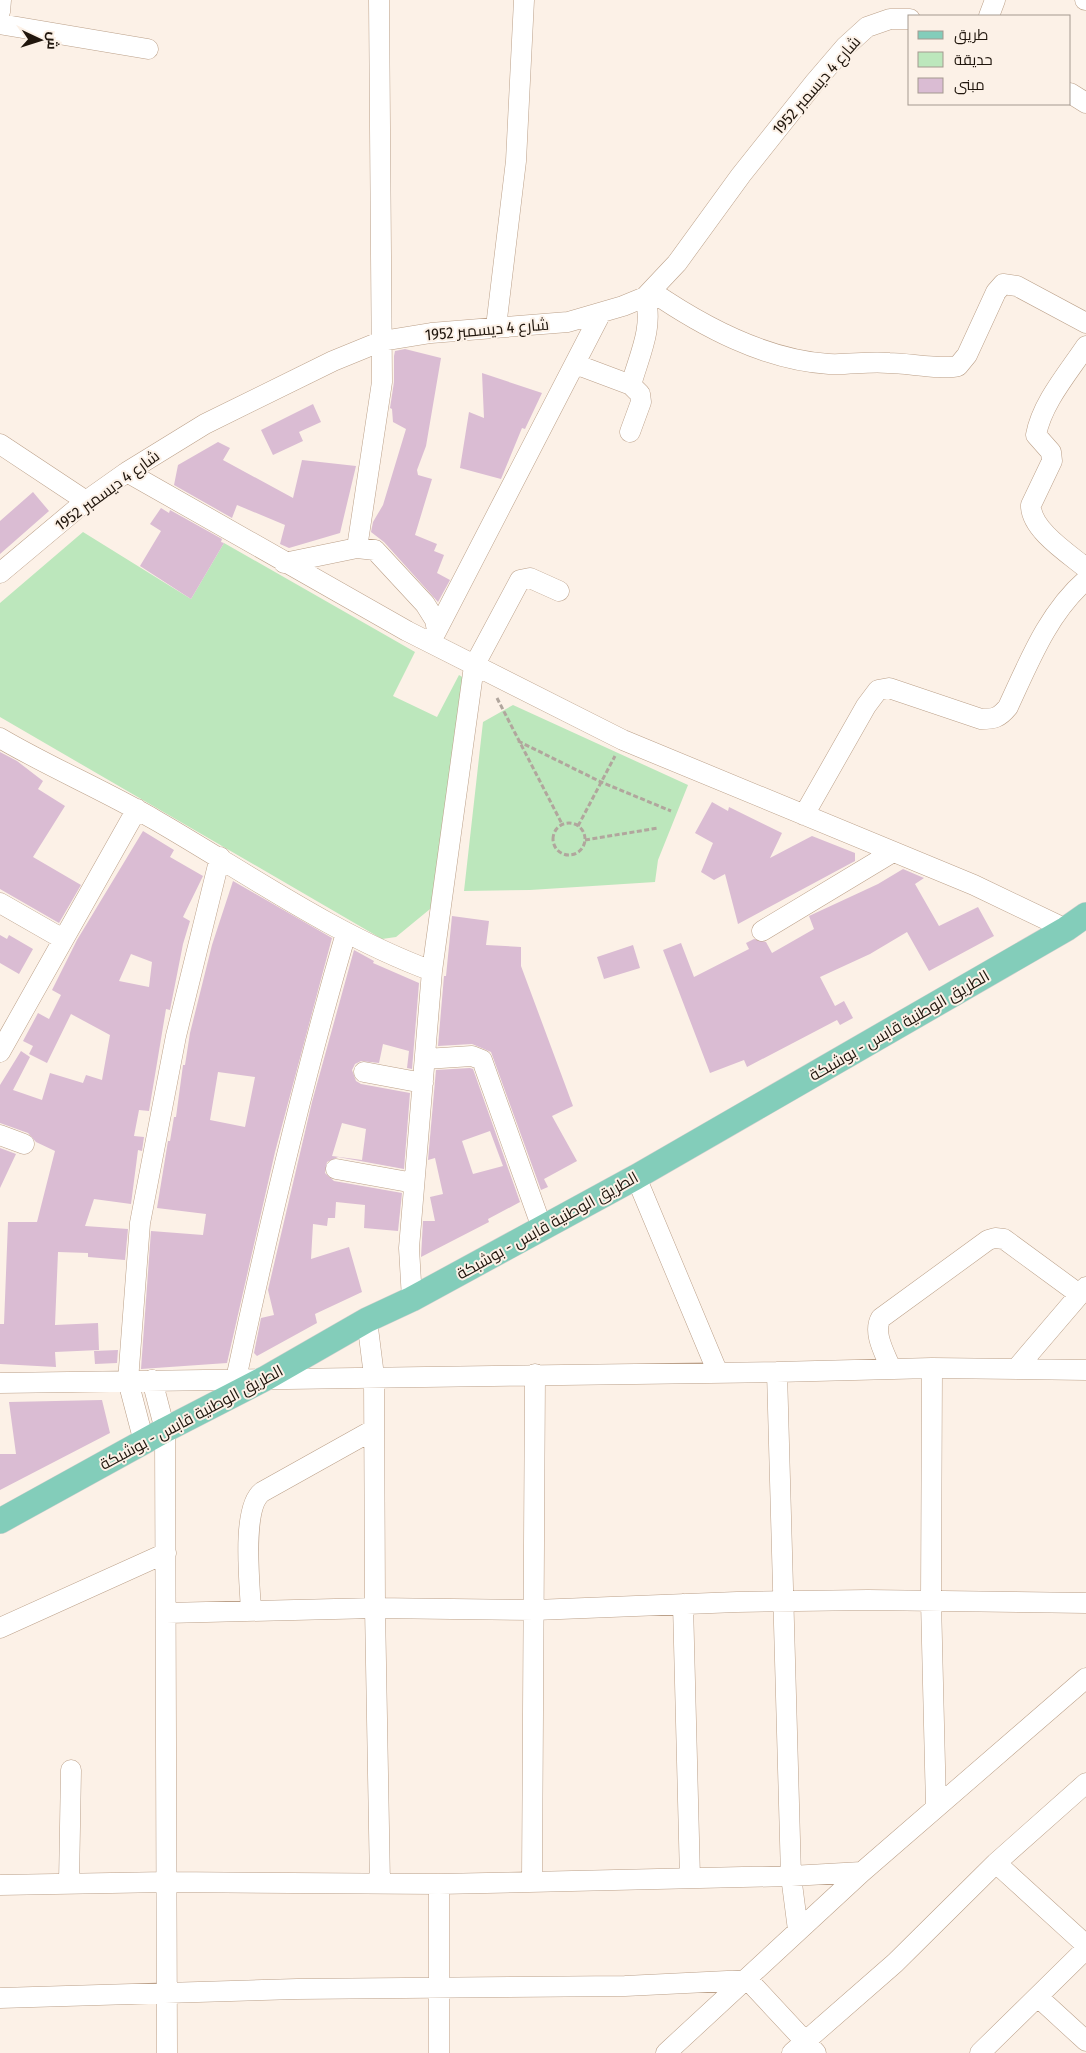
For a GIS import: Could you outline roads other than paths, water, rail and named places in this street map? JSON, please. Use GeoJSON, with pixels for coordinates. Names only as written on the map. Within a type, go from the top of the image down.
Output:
{"type":"FeatureCollection","features":[{"type":"Feature","properties":{"kind":"main road","name":"الطريق الوطنية قابس - بوشبكة"},"geometry":{"type":"LineString","coordinates":[[0,1521],[165,1430],[266,1378],[367,1320],[412,1299],[636,1177],[1076,922]]}},
{"type":"Feature","properties":{"kind":"street"},"geometry":{"type":"LineString","coordinates":[[0,12],[1,0]]}},
{"type":"Feature","properties":{"kind":"street"},"geometry":{"type":"LineString","coordinates":[[357,548],[382,382],[379,0]]}},
{"type":"Feature","properties":{"kind":"street"},"geometry":{"type":"LineString","coordinates":[[496,327],[516,161],[524,0]]}},
{"type":"Feature","properties":{"kind":"street"},"geometry":{"type":"LineString","coordinates":[[989,15],[995,0]]}},
{"type":"Feature","properties":{"kind":"street","name":"شارع 4 ديسمبر 1952"},"geometry":{"type":"LineString","coordinates":[[0,574],[86,502],[127,472],[205,424],[308,372],[382,341],[431,333],[568,322],[601,314],[648,294],[677,263],[741,175],[814,82],[845,47],[867,27],[890,19],[908,19]]}},
{"type":"Feature","properties":{"kind":"street"},"geometry":{"type":"LineString","coordinates":[[0,24],[148,49]]}},
{"type":"Feature","properties":{"kind":"street"},"geometry":{"type":"LineString","coordinates":[[1071,94],[1086,103]]}},
{"type":"Feature","properties":{"kind":"street"},"geometry":{"type":"LineString","coordinates":[[648,294],[687,316],[738,340],[794,359],[829,364],[869,362],[958,366],[966,355],[996,292],[1003,284],[1017,286],[1086,323]]}},
{"type":"Feature","properties":{"kind":"street"},"geometry":{"type":"LineString","coordinates":[[631,385],[647,332],[648,294]]}},
{"type":"Feature","properties":{"kind":"street"},"geometry":{"type":"LineString","coordinates":[[434,636],[601,314]]}},
{"type":"Feature","properties":{"kind":"street"},"geometry":{"type":"LineString","coordinates":[[1086,346],[1059,386],[1038,427],[1036,436],[1051,452],[1052,460],[1031,505],[1031,512],[1038,525],[1086,568]]}},
{"type":"Feature","properties":{"kind":"street"},"geometry":{"type":"LineString","coordinates":[[575,364],[631,385],[640,394],[641,402],[630,432]]}},
{"type":"Feature","properties":{"kind":"street"},"geometry":{"type":"LineString","coordinates":[[0,444],[86,502]]}},
{"type":"Feature","properties":{"kind":"street"},"geometry":{"type":"LineString","coordinates":[[127,472],[284,563],[434,636],[479,668],[624,740],[974,885],[1076,922]]}},
{"type":"Feature","properties":{"kind":"street"},"geometry":{"type":"LineString","coordinates":[[284,563],[357,548],[375,550],[425,604],[435,620],[434,636]]}},
{"type":"Feature","properties":{"kind":"street"},"geometry":{"type":"LineString","coordinates":[[412,1299],[409,1248],[432,971],[479,668],[520,580],[530,578],[559,591]]}},
{"type":"Feature","properties":{"kind":"street"},"geometry":{"type":"LineString","coordinates":[[804,816],[866,706],[878,690],[889,688],[981,719],[1000,717],[1008,707],[1041,639],[1054,617],[1071,593],[1086,580]]}},
{"type":"Feature","properties":{"kind":"street"},"geometry":{"type":"LineString","coordinates":[[1,740],[137,809],[346,933],[400,959],[432,971]]}},
{"type":"Feature","properties":{"kind":"street"},"geometry":{"type":"LineString","coordinates":[[0,1052],[137,809]]}},
{"type":"Feature","properties":{"kind":"street"},"geometry":{"type":"LineString","coordinates":[[762,931],[893,852]]}},
{"type":"Feature","properties":{"kind":"street"},"geometry":{"type":"LineString","coordinates":[[144,1442],[128,1381],[140,1222],[176,1036],[220,857]]}},
{"type":"Feature","properties":{"kind":"street"},"geometry":{"type":"LineString","coordinates":[[0,903],[63,939]]}},
{"type":"Feature","properties":{"kind":"street"},"geometry":{"type":"LineString","coordinates":[[236,1379],[261,1263],[310,1056],[346,933]]}},
{"type":"Feature","properties":{"kind":"street"},"geometry":{"type":"LineString","coordinates":[[400,959],[436,943]]}},
{"type":"Feature","properties":{"kind":"street"},"geometry":{"type":"LineString","coordinates":[[425,1059],[472,1056],[482,1060],[542,1228]]}},
{"type":"Feature","properties":{"kind":"street"},"geometry":{"type":"LineString","coordinates":[[364,1072],[423,1083]]}},
{"type":"Feature","properties":{"kind":"street"},"geometry":{"type":"LineString","coordinates":[[0,1135],[24,1144]]}},
{"type":"Feature","properties":{"kind":"street"},"geometry":{"type":"LineString","coordinates":[[336,1169],[414,1183]]}},
{"type":"Feature","properties":{"kind":"street"},"geometry":{"type":"LineString","coordinates":[[636,1177],[718,1373]]}},
{"type":"Feature","properties":{"kind":"street"},"geometry":{"type":"LineString","coordinates":[[891,1369],[877,1328],[881,1318],[988,1240],[995,1238],[1004,1239],[1083,1290],[1016,1369]]}},
{"type":"Feature","properties":{"kind":"street"},"geometry":{"type":"LineString","coordinates":[[367,1320],[374,1376],[375,1608],[380,1884]]}},
{"type":"Feature","properties":{"kind":"street"},"geometry":{"type":"LineString","coordinates":[[0,1383],[374,1376],[718,1373],[932,1368],[1086,1370]]}},
{"type":"Feature","properties":{"kind":"street"},"geometry":{"type":"LineString","coordinates":[[932,1368],[931,1601],[936,1807]]}},
{"type":"Feature","properties":{"kind":"street"},"geometry":{"type":"LineString","coordinates":[[777,1372],[791,1876],[798,1930]]}},
{"type":"Feature","properties":{"kind":"street"},"geometry":{"type":"LineString","coordinates":[[532,1882],[535,1374]]}},
{"type":"Feature","properties":{"kind":"street"},"geometry":{"type":"LineString","coordinates":[[152,1380],[165,1430],[167,2053]]}},
{"type":"Feature","properties":{"kind":"street"},"geometry":{"type":"LineString","coordinates":[[251,1611],[249,1552],[251,1515],[255,1499],[262,1492],[373,1430]]}},
{"type":"Feature","properties":{"kind":"street"},"geometry":{"type":"LineString","coordinates":[[0,1628],[166,1552]]}},
{"type":"Feature","properties":{"kind":"street"},"geometry":{"type":"LineString","coordinates":[[167,1613],[375,1608],[535,1610],[783,1602],[1086,1603]]}},
{"type":"Feature","properties":{"kind":"street"},"geometry":{"type":"LineString","coordinates":[[683,1604],[690,1878]]}},
{"type":"Feature","properties":{"kind":"street"},"geometry":{"type":"LineString","coordinates":[[666,2053],[748,1980],[798,1930],[862,1872],[1086,1678]]}},
{"type":"Feature","properties":{"kind":"street"},"geometry":{"type":"LineString","coordinates":[[69,1883],[71,1770]]}},
{"type":"Feature","properties":{"kind":"street"},"geometry":{"type":"LineString","coordinates":[[748,1980],[804,2049],[895,1963],[996,1863],[1086,1783]]}},
{"type":"Feature","properties":{"kind":"street"},"geometry":{"type":"LineString","coordinates":[[996,1863],[1086,1945]]}},
{"type":"Feature","properties":{"kind":"street"},"geometry":{"type":"LineString","coordinates":[[0,1885],[166,1882],[439,1884],[791,1876],[862,1872]]}},
{"type":"Feature","properties":{"kind":"street"},"geometry":{"type":"LineString","coordinates":[[439,1884],[439,2053]]}},
{"type":"Feature","properties":{"kind":"street"},"geometry":{"type":"LineString","coordinates":[[980,2053],[1086,1949]]}},
{"type":"Feature","properties":{"kind":"street"},"geometry":{"type":"LineString","coordinates":[[0,1998],[166,1993],[625,1986],[748,1980]]}},
{"type":"Feature","properties":{"kind":"street"},"geometry":{"type":"LineString","coordinates":[[1038,1997],[1086,2041]]}}]}
